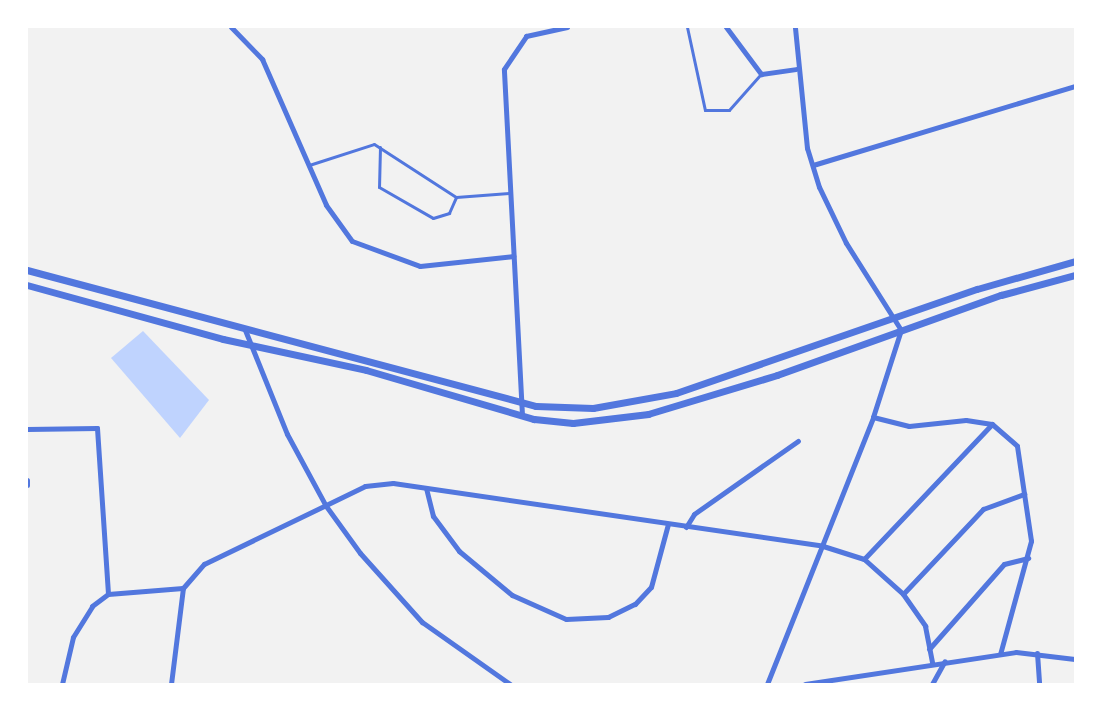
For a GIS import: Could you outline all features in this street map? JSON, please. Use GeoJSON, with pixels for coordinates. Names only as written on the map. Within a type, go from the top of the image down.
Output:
{"type":"FeatureCollection","features":[{"type":"Feature","properties":{"kind":"street"},"geometry":{"type":"LineString","coordinates":[[231,27],[262,59],[326,205],[352,241],[388,258],[420,266],[462,265],[513,256]]}},
{"type":"Feature","properties":{"kind":"street"},"geometry":{"type":"LineString","coordinates":[[522,416],[504,69],[526,36],[567,27]]}},
{"type":"Feature","properties":{"kind":"street"},"geometry":{"type":"LineString","coordinates":[[726,27],[761,74],[796,69]]}},
{"type":"Feature","properties":{"kind":"street"},"geometry":{"type":"LineString","coordinates":[[767,684],[873,417],[901,330],[898,317],[846,243],[813,165],[796,69],[795,27]]}},
{"type":"Feature","properties":{"kind":"street"},"geometry":{"type":"LineString","coordinates":[[813,165],[1075,86]]}},
{"type":"Feature","properties":{"kind":"street"},"geometry":{"type":"LineString","coordinates":[[27,270],[245,330],[359,355],[522,402],[593,408],[643,401],[1075,261]]}},
{"type":"Feature","properties":{"kind":"street"},"geometry":{"type":"LineString","coordinates":[[27,285],[248,344],[366,370],[522,416],[573,423],[648,414],[1075,275]]}},
{"type":"Feature","properties":{"kind":"street"},"geometry":{"type":"LineString","coordinates":[[245,330],[248,344],[326,506],[422,622],[510,684]]}},
{"type":"Feature","properties":{"kind":"street"},"geometry":{"type":"LineString","coordinates":[[873,417],[909,426],[966,420],[992,424],[1017,446],[1024,494],[1028,558],[1000,654]]}},
{"type":"Feature","properties":{"kind":"street"},"geometry":{"type":"LineString","coordinates":[[864,559],[992,424]]}},
{"type":"Feature","properties":{"kind":"street"},"geometry":{"type":"LineString","coordinates":[[27,429],[96,428],[108,594]]}},
{"type":"Feature","properties":{"kind":"street"},"geometry":{"type":"LineString","coordinates":[[686,527],[693,514],[798,441]]}},
{"type":"Feature","properties":{"kind":"street"},"geometry":{"type":"LineString","coordinates":[[27,480],[27,485]]}},
{"type":"Feature","properties":{"kind":"street"},"geometry":{"type":"LineString","coordinates":[[171,684],[183,588],[204,564],[365,486],[393,483],[823,546],[864,559],[903,594],[925,626],[932,663]]}},
{"type":"Feature","properties":{"kind":"street"},"geometry":{"type":"LineString","coordinates":[[426,488],[433,516],[459,551],[512,595],[566,619],[608,617],[635,604],[651,586],[668,524]]}},
{"type":"Feature","properties":{"kind":"street"},"geometry":{"type":"LineString","coordinates":[[903,594],[983,509],[1024,494]]}},
{"type":"Feature","properties":{"kind":"street"},"geometry":{"type":"LineString","coordinates":[[929,649],[1004,564],[1028,558]]}},
{"type":"Feature","properties":{"kind":"street"},"geometry":{"type":"LineString","coordinates":[[62,684],[73,637],[92,606],[108,594],[183,588]]}},
{"type":"Feature","properties":{"kind":"street"},"geometry":{"type":"LineString","coordinates":[[1037,653],[1039,684]]}},
{"type":"Feature","properties":{"kind":"street"},"geometry":{"type":"LineString","coordinates":[[805,684],[1000,654],[1037,653],[1075,659]]}},
{"type":"Feature","properties":{"kind":"street"},"geometry":{"type":"LineString","coordinates":[[932,684],[945,661]]}},
{"type":"Feature","properties":{"kind":"lane"},"geometry":{"type":"LineString","coordinates":[[687,27],[705,110],[729,110],[761,74]]}},
{"type":"Feature","properties":{"kind":"lane"},"geometry":{"type":"LineString","coordinates":[[309,165],[374,144],[456,197],[509,193]]}},
{"type":"Feature","properties":{"kind":"lane"},"geometry":{"type":"LineString","coordinates":[[380,147],[379,188],[433,218],[449,213],[456,197]]}},
{"type":"Feature","properties":{"kind":"water"},"geometry":{"type":"Polygon","coordinates":[[[143,331],[209,400],[180,438],[111,358],[143,331]]]}}]}
